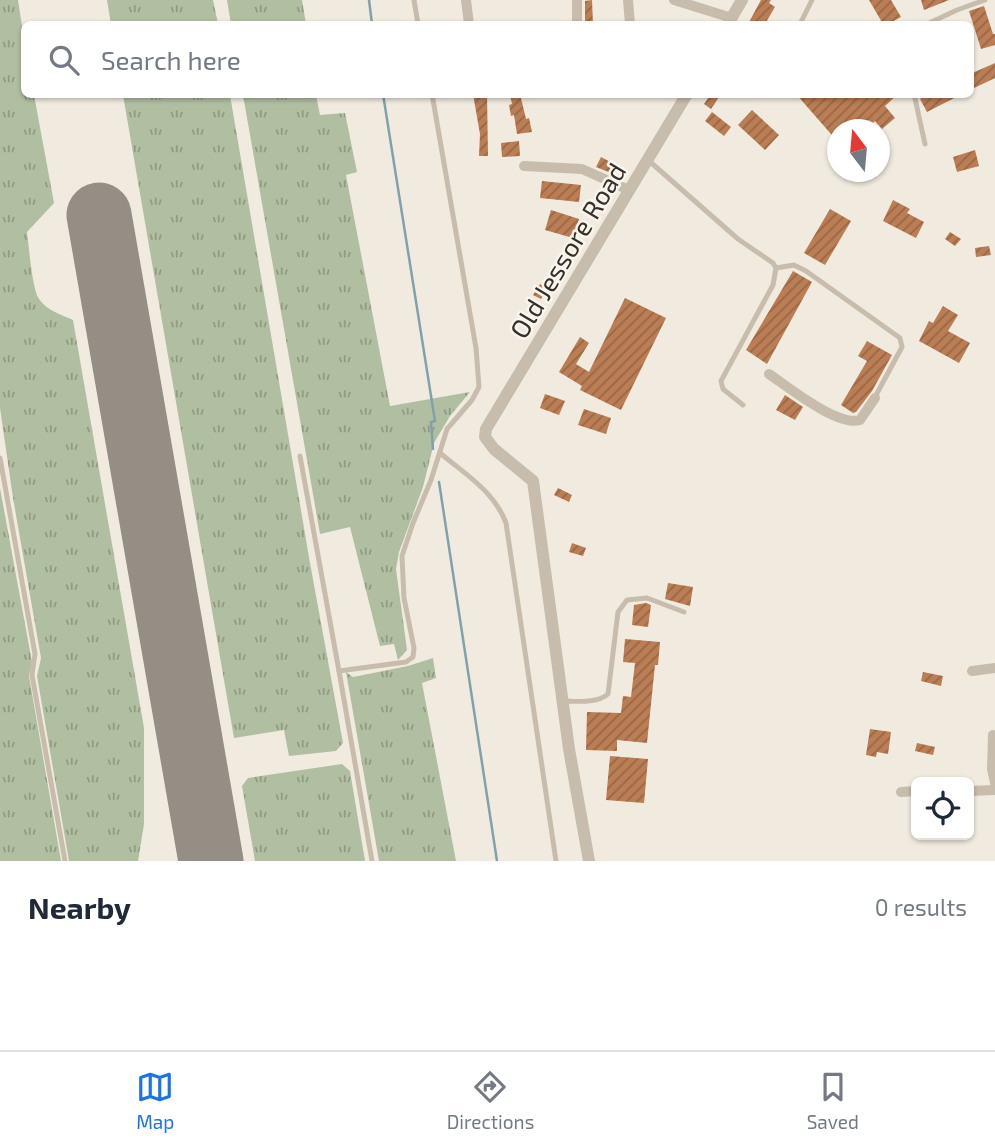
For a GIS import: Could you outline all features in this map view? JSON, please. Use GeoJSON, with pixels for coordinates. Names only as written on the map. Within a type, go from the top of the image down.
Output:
{"type":"FeatureCollection","features":[{"type":"Feature","properties":{"kind":"street"},"geometry":{"type":"LineString","coordinates":[[466,0],[469,21]]}},
{"type":"Feature","properties":{"kind":"street"},"geometry":{"type":"LineString","coordinates":[[577,0],[577,21]]}},
{"type":"Feature","properties":{"kind":"street"},"geometry":{"type":"LineString","coordinates":[[628,0],[630,21]]}},
{"type":"Feature","properties":{"kind":"street"},"geometry":{"type":"LineString","coordinates":[[674,0],[730,21],[742,0]]}},
{"type":"Feature","properties":{"kind":"street","name":"Old Jessore Road"},"geometry":{"type":"LineString","coordinates":[[562,701],[533,481],[494,449],[485,437],[486,429],[685,98]]}},
{"type":"Feature","properties":{"kind":"street"},"geometry":{"type":"LineString","coordinates":[[524,166],[582,169],[629,190]]}},
{"type":"Feature","properties":{"kind":"street"},"geometry":{"type":"LineString","coordinates":[[769,374],[824,410],[854,422],[860,420],[875,398]]}},
{"type":"Feature","properties":{"kind":"street"},"geometry":{"type":"LineString","coordinates":[[972,671],[995,668]]}},
{"type":"Feature","properties":{"kind":"street"},"geometry":{"type":"LineString","coordinates":[[562,701],[589,861]]}},
{"type":"Feature","properties":{"kind":"street"},"geometry":{"type":"LineString","coordinates":[[993,734],[992,769],[995,783]]}},
{"type":"Feature","properties":{"kind":"street"},"geometry":{"type":"LineString","coordinates":[[974,791],[995,790]]}},
{"type":"Feature","properties":{"kind":"street"},"geometry":{"type":"LineString","coordinates":[[901,792],[911,791]]}},
{"type":"Feature","properties":{"kind":"lane"},"geometry":{"type":"LineString","coordinates":[[414,0],[418,21]]}},
{"type":"Feature","properties":{"kind":"lane"},"geometry":{"type":"LineString","coordinates":[[802,21],[812,0]]}},
{"type":"Feature","properties":{"kind":"lane"},"geometry":{"type":"LineString","coordinates":[[933,21],[985,0]]}},
{"type":"Feature","properties":{"kind":"lane"},"geometry":{"type":"LineString","coordinates":[[339,671],[406,662],[413,657],[414,648],[404,598],[402,556],[447,429],[472,400],[479,387],[433,98]]}},
{"type":"Feature","properties":{"kind":"lane"},"geometry":{"type":"LineString","coordinates":[[915,98],[925,144]]}},
{"type":"Feature","properties":{"kind":"lane"},"geometry":{"type":"LineString","coordinates":[[648,160],[738,239],[773,263],[776,268],[773,285],[721,381],[723,389],[743,405]]}},
{"type":"Feature","properties":{"kind":"lane"},"geometry":{"type":"LineString","coordinates":[[776,268],[793,265],[806,271],[900,338],[902,347],[875,398]]}},
{"type":"Feature","properties":{"kind":"lane"},"geometry":{"type":"LineString","coordinates":[[440,453],[491,495],[506,523],[556,861]]}},
{"type":"Feature","properties":{"kind":"lane"},"geometry":{"type":"LineString","coordinates":[[300,456],[372,861]]}},
{"type":"Feature","properties":{"kind":"lane"},"geometry":{"type":"LineString","coordinates":[[0,458],[34,654],[32,675],[65,861]]}},
{"type":"Feature","properties":{"kind":"lane"},"geometry":{"type":"LineString","coordinates":[[562,701],[603,699],[608,694],[618,612],[627,600],[647,598],[684,612]]}},
{"type":"Feature","properties":{"kind":"green space"},"geometry":{"type":"Polygon","coordinates":[[[0,0],[18,0],[21,21],[21,98],[35,98],[54,203],[27,232],[34,286],[39,299],[46,306],[73,320],[144,728],[144,824],[138,861],[69,861],[37,676],[41,658],[0,408],[0,0]]]}},
{"type":"Feature","properties":{"kind":"green space"},"geometry":{"type":"Polygon","coordinates":[[[107,0],[213,0],[217,21],[110,21],[107,0]]]}},
{"type":"Feature","properties":{"kind":"green space"},"geometry":{"type":"Polygon","coordinates":[[[227,0],[302,0],[306,21],[230,21],[227,0]]]}},
{"type":"Feature","properties":{"kind":"green space"},"geometry":{"type":"Polygon","coordinates":[[[124,98],[231,98],[343,743],[336,751],[289,756],[284,730],[234,738],[124,98]]]}},
{"type":"Feature","properties":{"kind":"green space"},"geometry":{"type":"Polygon","coordinates":[[[244,98],[317,98],[320,115],[345,113],[357,172],[346,175],[390,406],[470,392],[450,416],[434,443],[423,487],[399,552],[396,569],[407,650],[398,660],[394,644],[380,646],[350,527],[320,534],[244,98]]]}},
{"type":"Feature","properties":{"kind":"green space"},"geometry":{"type":"Polygon","coordinates":[[[0,488],[32,662],[29,676],[61,861],[0,861],[0,488]]]}},
{"type":"Feature","properties":{"kind":"green space"},"geometry":{"type":"Polygon","coordinates":[[[433,658],[436,678],[422,683],[456,861],[379,861],[346,672],[353,677],[433,658]]]}},
{"type":"Feature","properties":{"kind":"green space"},"geometry":{"type":"Polygon","coordinates":[[[342,764],[350,771],[365,861],[255,861],[242,786],[248,778],[342,764]]]}},
{"type":"Feature","properties":{"kind":"building"},"geometry":{"type":"Polygon","coordinates":[[[592,0],[593,21],[585,21],[585,1],[592,0]]]}},
{"type":"Feature","properties":{"kind":"building"},"geometry":{"type":"Polygon","coordinates":[[[761,0],[771,0],[769,3],[775,7],[767,21],[750,21],[761,0]]]}},
{"type":"Feature","properties":{"kind":"building"},"geometry":{"type":"Polygon","coordinates":[[[869,0],[891,0],[901,17],[894,21],[881,21],[869,0]]]}},
{"type":"Feature","properties":{"kind":"building"},"geometry":{"type":"Polygon","coordinates":[[[921,0],[949,0],[924,10],[921,0]]]}},
{"type":"Feature","properties":{"kind":"building"},"geometry":{"type":"Polygon","coordinates":[[[984,6],[995,34],[995,45],[981,49],[969,11],[984,6]]]}},
{"type":"Feature","properties":{"kind":"building"},"geometry":{"type":"Polygon","coordinates":[[[995,63],[995,78],[974,88],[974,72],[995,63]]]}},
{"type":"Feature","properties":{"kind":"building"},"geometry":{"type":"Polygon","coordinates":[[[474,98],[487,98],[488,156],[479,156],[480,134],[474,98]]]}},
{"type":"Feature","properties":{"kind":"building"},"geometry":{"type":"Polygon","coordinates":[[[511,98],[521,98],[532,132],[517,134],[514,115],[511,116],[509,105],[512,104],[511,98]]]}},
{"type":"Feature","properties":{"kind":"building"},"geometry":{"type":"Polygon","coordinates":[[[708,98],[718,98],[711,109],[704,104],[708,98]]]}},
{"type":"Feature","properties":{"kind":"building"},"geometry":{"type":"Polygon","coordinates":[[[799,98],[894,98],[885,106],[895,118],[890,122],[890,119],[827,119],[827,130],[799,98]]]}},
{"type":"Feature","properties":{"kind":"building"},"geometry":{"type":"Polygon","coordinates":[[[922,98],[954,98],[927,112],[920,99],[922,98]]]}},
{"type":"Feature","properties":{"kind":"building"},"geometry":{"type":"Polygon","coordinates":[[[752,110],[779,135],[765,150],[738,125],[752,110]]]}},
{"type":"Feature","properties":{"kind":"building"},"geometry":{"type":"Polygon","coordinates":[[[712,112],[731,127],[724,136],[705,121],[712,112]]]}},
{"type":"Feature","properties":{"kind":"building"},"geometry":{"type":"Polygon","coordinates":[[[519,141],[520,156],[502,157],[501,143],[519,141]]]}},
{"type":"Feature","properties":{"kind":"building"},"geometry":{"type":"Polygon","coordinates":[[[975,150],[979,166],[957,172],[953,157],[975,150]]]}},
{"type":"Feature","properties":{"kind":"building"},"geometry":{"type":"Polygon","coordinates":[[[601,157],[616,165],[611,173],[596,167],[601,157]]]}},
{"type":"Feature","properties":{"kind":"building"},"geometry":{"type":"Polygon","coordinates":[[[542,181],[581,185],[579,202],[540,198],[542,181]]]}},
{"type":"Feature","properties":{"kind":"building"},"geometry":{"type":"Polygon","coordinates":[[[893,200],[910,209],[907,213],[924,222],[916,238],[883,221],[893,200]]]}},
{"type":"Feature","properties":{"kind":"building"},"geometry":{"type":"Polygon","coordinates":[[[830,209],[851,221],[825,265],[804,253],[830,209]]]}},
{"type":"Feature","properties":{"kind":"building"},"geometry":{"type":"Polygon","coordinates":[[[551,210],[579,219],[573,238],[545,230],[551,210]]]}},
{"type":"Feature","properties":{"kind":"building"},"geometry":{"type":"Polygon","coordinates":[[[950,232],[961,239],[955,246],[945,239],[950,232]]]}},
{"type":"Feature","properties":{"kind":"building"},"geometry":{"type":"Polygon","coordinates":[[[989,246],[991,255],[976,257],[975,248],[989,246]]]}},
{"type":"Feature","properties":{"kind":"building"},"geometry":{"type":"Polygon","coordinates":[[[793,271],[812,282],[767,364],[746,350],[793,271]]]}},
{"type":"Feature","properties":{"kind":"building"},"geometry":{"type":"Polygon","coordinates":[[[540,284],[547,288],[541,299],[533,295],[540,284]]]}},
{"type":"Feature","properties":{"kind":"building"},"geometry":{"type":"Polygon","coordinates":[[[625,298],[666,318],[621,410],[580,390],[582,386],[559,372],[580,337],[589,343],[576,364],[589,372],[625,298]]]}},
{"type":"Feature","properties":{"kind":"building"},"geometry":{"type":"Polygon","coordinates":[[[943,306],[958,315],[948,331],[970,343],[959,363],[919,341],[929,321],[933,323],[943,306]]]}},
{"type":"Feature","properties":{"kind":"building"},"geometry":{"type":"Polygon","coordinates":[[[867,341],[892,355],[872,391],[853,413],[841,405],[867,361],[858,356],[867,341]]]}},
{"type":"Feature","properties":{"kind":"building"},"geometry":{"type":"Polygon","coordinates":[[[545,394],[565,401],[559,415],[540,408],[545,394]]]}},
{"type":"Feature","properties":{"kind":"building"},"geometry":{"type":"Polygon","coordinates":[[[785,395],[803,407],[795,420],[776,410],[785,395]]]}},
{"type":"Feature","properties":{"kind":"building"},"geometry":{"type":"Polygon","coordinates":[[[584,409],[611,418],[606,434],[578,425],[584,409]]]}},
{"type":"Feature","properties":{"kind":"building"},"geometry":{"type":"Polygon","coordinates":[[[558,488],[572,495],[569,502],[554,495],[558,488]]]}},
{"type":"Feature","properties":{"kind":"building"},"geometry":{"type":"Polygon","coordinates":[[[572,543],[586,548],[583,556],[569,552],[572,543]]]}},
{"type":"Feature","properties":{"kind":"building"},"geometry":{"type":"Polygon","coordinates":[[[668,583],[693,587],[690,606],[665,599],[668,583]]]}},
{"type":"Feature","properties":{"kind":"building"},"geometry":{"type":"Polygon","coordinates":[[[634,605],[651,605],[648,627],[632,625],[634,605]]]}},
{"type":"Feature","properties":{"kind":"building"},"geometry":{"type":"Polygon","coordinates":[[[625,639],[660,642],[647,743],[617,740],[617,751],[586,750],[587,712],[621,713],[623,696],[631,697],[635,663],[623,662],[625,639]]]}},
{"type":"Feature","properties":{"kind":"building"},"geometry":{"type":"Polygon","coordinates":[[[923,672],[943,676],[941,686],[921,681],[923,672]]]}},
{"type":"Feature","properties":{"kind":"building"},"geometry":{"type":"Polygon","coordinates":[[[870,729],[891,732],[888,754],[877,752],[876,757],[866,755],[870,729]]]}},
{"type":"Feature","properties":{"kind":"building"},"geometry":{"type":"Polygon","coordinates":[[[917,743],[935,747],[933,755],[915,751],[917,743]]]}},
{"type":"Feature","properties":{"kind":"building"},"geometry":{"type":"Polygon","coordinates":[[[610,756],[648,759],[644,803],[606,800],[610,756]]]}},
{"type":"Feature","properties":{"kind":"waterway"},"geometry":{"type":"LineString","coordinates":[[369,0],[372,21]]}},
{"type":"Feature","properties":{"kind":"waterway"},"geometry":{"type":"LineString","coordinates":[[384,98],[435,421],[431,422],[433,449]]}},
{"type":"Feature","properties":{"kind":"waterway"},"geometry":{"type":"LineString","coordinates":[[439,482],[497,861]]}},
{"type":"Feature","properties":{"kind":"taxiway"},"geometry":{"type":"LineString","coordinates":[[192,861],[198,834],[200,793]]}},
{"type":"Feature","properties":{"kind":"runway"},"geometry":{"type":"LineString","coordinates":[[99,215],[211,861]]}}]}
